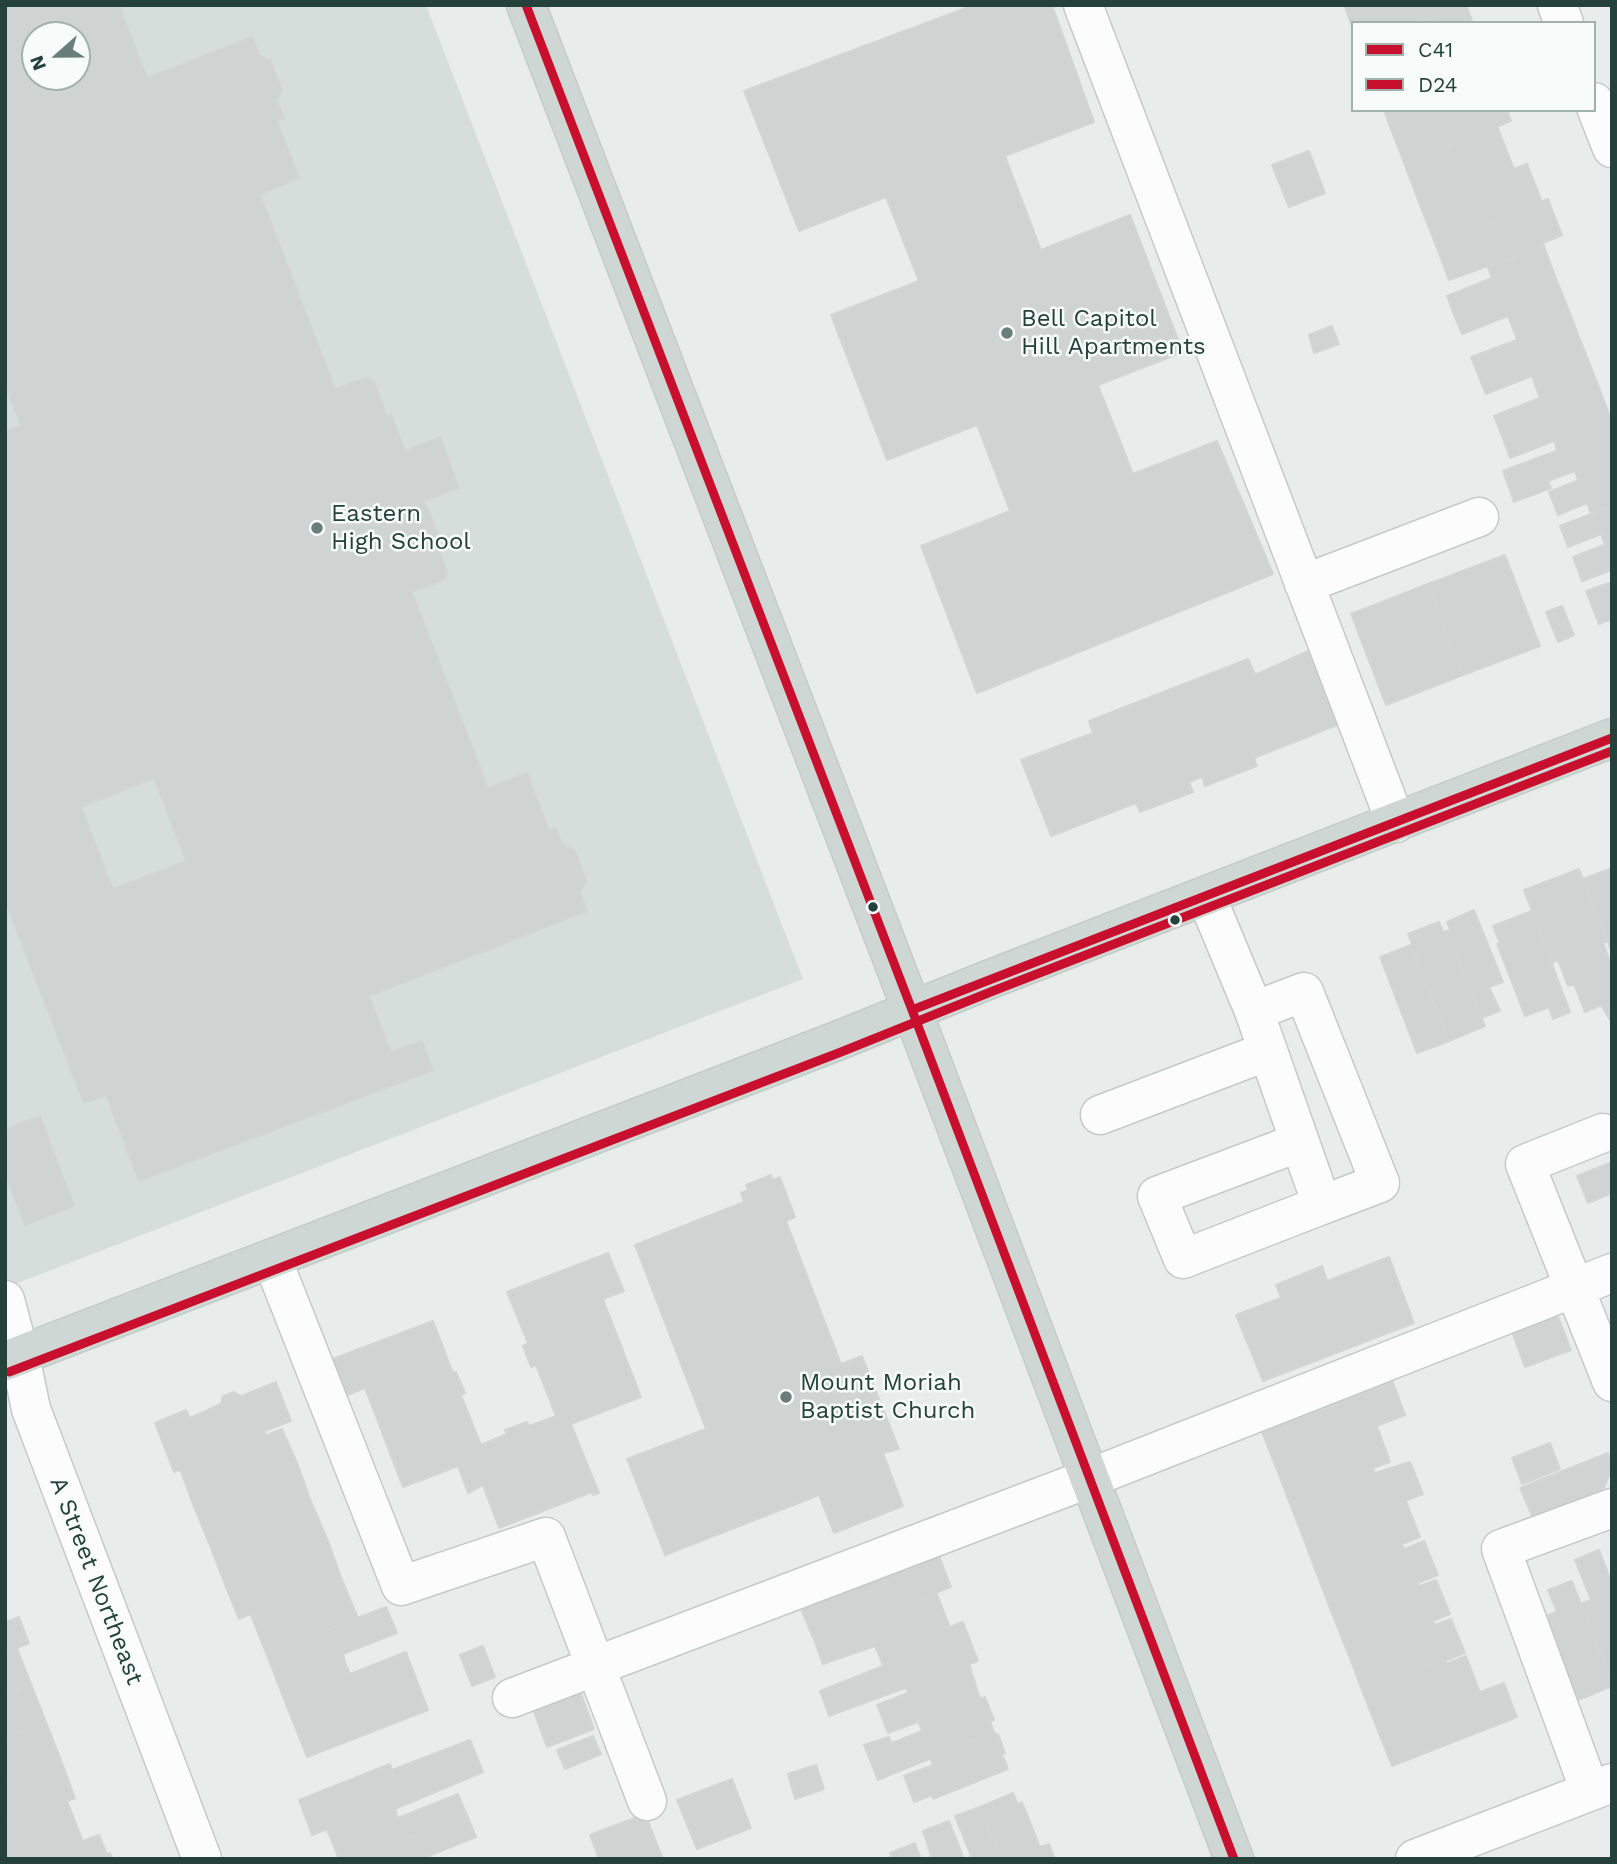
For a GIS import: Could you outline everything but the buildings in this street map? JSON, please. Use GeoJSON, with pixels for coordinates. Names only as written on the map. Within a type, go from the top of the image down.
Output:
{"type":"FeatureCollection","features":[{"type":"Feature","properties":{"kind":"main road"},"geometry":{"type":"LineString","coordinates":[[526,5],[1234,1859]]}},
{"type":"Feature","properties":{"kind":"main road"},"geometry":{"type":"LineString","coordinates":[[13,1358],[1612,738]]}},
{"type":"Feature","properties":{"kind":"street"},"geometry":{"type":"LineString","coordinates":[[1083,5],[1396,822]]}},
{"type":"Feature","properties":{"kind":"street"},"geometry":{"type":"LineString","coordinates":[[1596,107],[1612,148]]}},
{"type":"Feature","properties":{"kind":"street"},"geometry":{"type":"LineString","coordinates":[[1304,584],[1479,517]]}},
{"type":"Feature","properties":{"kind":"street"},"geometry":{"type":"LineString","coordinates":[[1206,896],[1254,1011],[1322,1205]]}},
{"type":"Feature","properties":{"kind":"street"},"geometry":{"type":"LineString","coordinates":[[1254,1011],[1304,992],[1380,1183],[1183,1259],[1157,1196],[1300,1142]]}},
{"type":"Feature","properties":{"kind":"street"},"geometry":{"type":"LineString","coordinates":[[1100,1115],[1268,1051]]}},
{"type":"Feature","properties":{"kind":"street"},"geometry":{"type":"LineString","coordinates":[[1603,1133],[1525,1164],[1612,1382]]}},
{"type":"Feature","properties":{"kind":"street"},"geometry":{"type":"LineString","coordinates":[[272,1259],[401,1586],[546,1537],[647,1801]]}},
{"type":"Feature","properties":{"kind":"street"},"geometry":{"type":"LineString","coordinates":[[512,1698],[1090,1478],[1612,1273]]}},
{"type":"Feature","properties":{"kind":"street","name":"A Street Northeast"},"geometry":{"type":"LineString","coordinates":[[5,1300],[13,1358],[202,1859]]}},
{"type":"Feature","properties":{"kind":"street"},"geometry":{"type":"LineString","coordinates":[[1415,1859],[1601,1787],[1501,1549],[1612,1508]]}},
{"type":"Feature","properties":{"kind":"shaded area","name":"Eastern High School"},"geometry":{"type":"Polygon","coordinates":[[[5,5],[426,5],[803,979],[5,1288],[5,5]]]}},
{"type":"Feature","properties":{"kind":"transit line","name":"C41"},"geometry":{"type":"LineString","coordinates":[[526,5],[1234,1859]]}},
{"type":"Feature","properties":{"kind":"transit line","name":"C41"},"geometry":{"type":"LineString","coordinates":[[912,1010],[1612,738]]}},
{"type":"Feature","properties":{"kind":"transit line","name":"D24"},"geometry":{"type":"LineString","coordinates":[[9,1372],[841,1052],[1612,751]]}},
{"type":"Feature","properties":{"kind":"place","name":"Bell Capitol Hill Apartments"},"geometry":{"type":"Point","coordinates":[1007,333]}},
{"type":"Feature","properties":{"kind":"place","name":"Eastern High School"},"geometry":{"type":"Point","coordinates":[317,528]}},
{"type":"Feature","properties":{"kind":"place","name":"Mount Moriah Baptist Church"},"geometry":{"type":"Point","coordinates":[786,1397]}}]}
